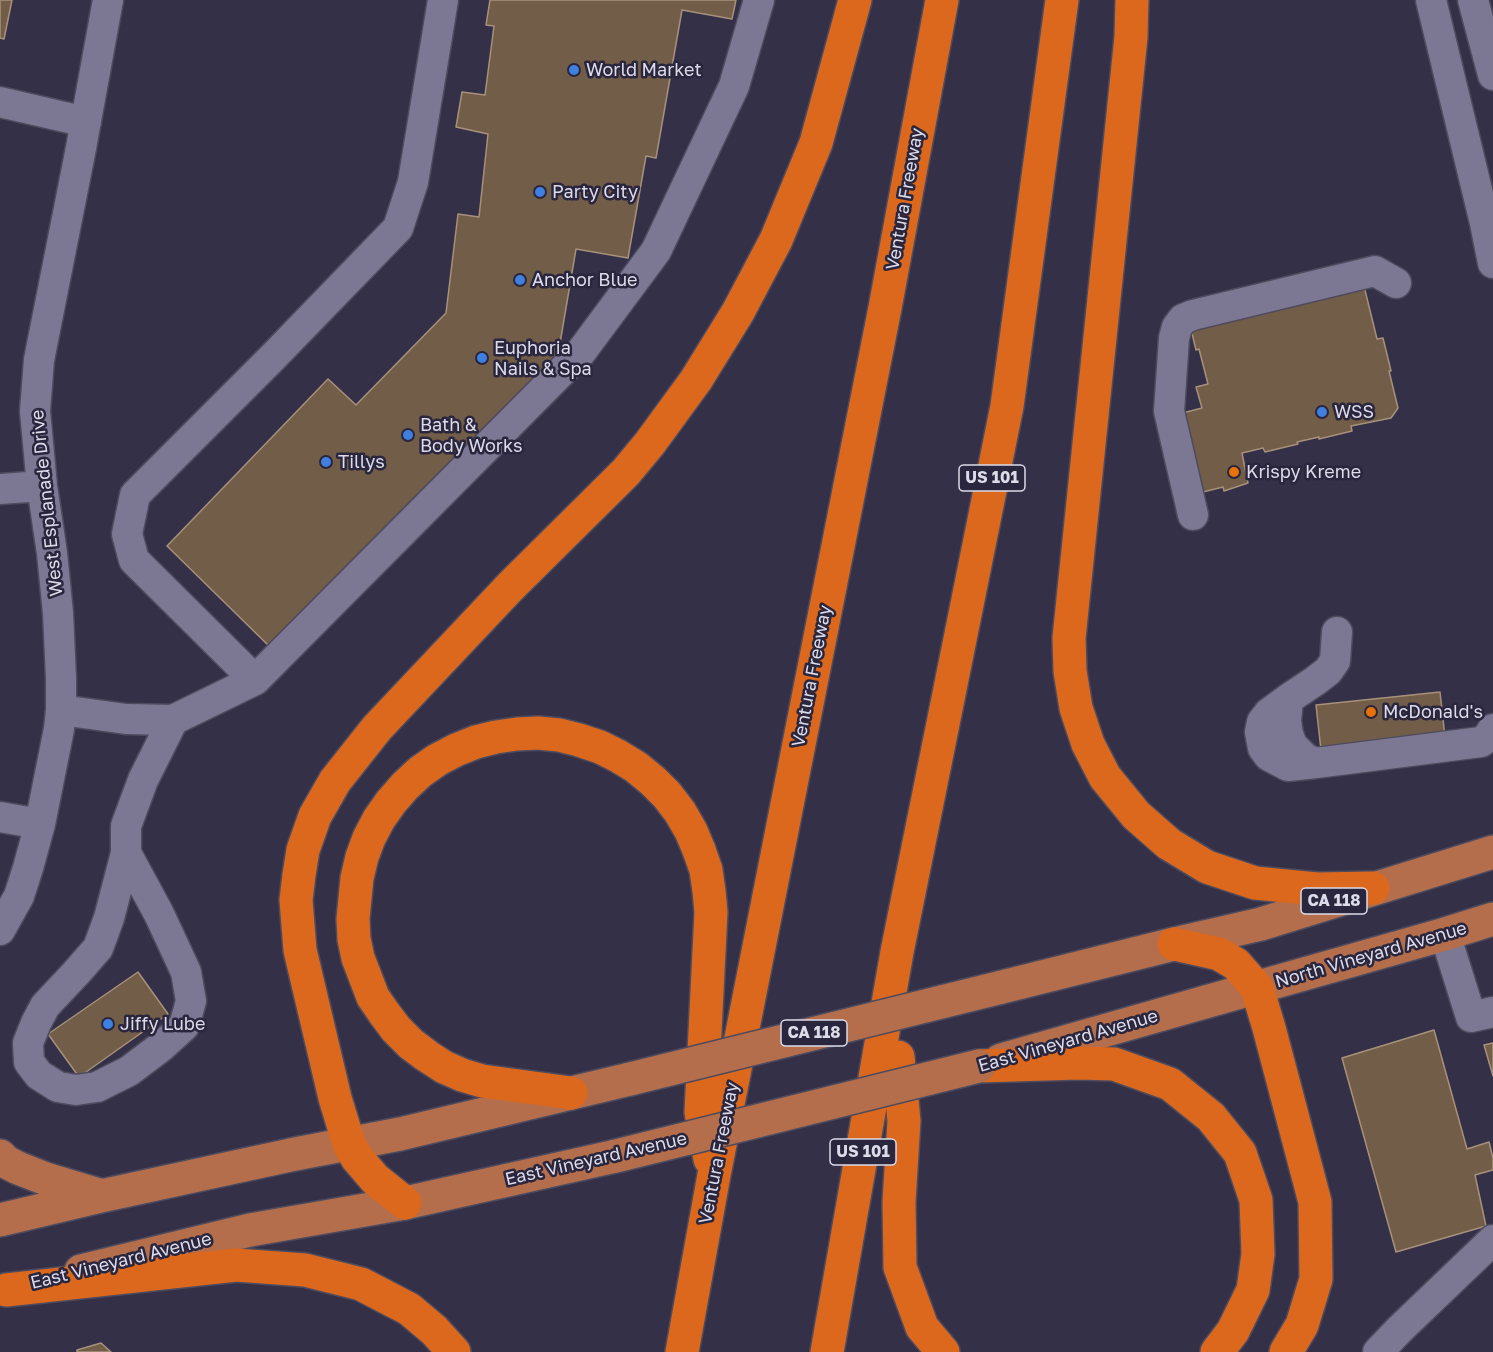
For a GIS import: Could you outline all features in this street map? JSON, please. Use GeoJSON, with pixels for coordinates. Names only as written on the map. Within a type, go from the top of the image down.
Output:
{"type":"FeatureCollection","features":[{"type":"Feature","properties":{"kind":"highway"},"geometry":{"type":"LineString","coordinates":[[405,1203],[375,1179],[357,1158],[349,1144],[335,1098],[300,950],[296,900],[303,850],[315,816],[335,781],[377,728],[510,587],[626,472],[696,380],[738,312],[776,240],[816,142],[855,0]]}},
{"type":"Feature","properties":{"kind":"highway","name":"Ventura Freeway"},"geometry":{"type":"LineString","coordinates":[[682,1352],[714,1176],[885,308],[942,0]]}},
{"type":"Feature","properties":{"kind":"highway","name":"US 101"},"geometry":{"type":"LineString","coordinates":[[827,1352],[897,952],[1007,406],[1062,0]]}},
{"type":"Feature","properties":{"kind":"highway"},"geometry":{"type":"LineString","coordinates":[[1132,0],[1131,37],[1070,638],[1070,671],[1076,708],[1088,744],[1106,777],[1136,815],[1169,844],[1197,861],[1207,867],[1255,883],[1317,889],[1373,888]]}},
{"type":"Feature","properties":{"kind":"highway"},"geometry":{"type":"LineString","coordinates":[[571,1093],[482,1081],[444,1067],[411,1044],[396,1029],[373,997],[358,958],[353,919],[357,878],[365,848],[379,819],[405,786],[437,760],[466,746],[496,737],[538,733],[559,735],[600,747],[636,767],[653,781],[667,795],[691,831],[705,870],[711,912],[701,1112],[714,1176]]}},
{"type":"Feature","properties":{"kind":"highway"},"geometry":{"type":"LineString","coordinates":[[1174,944],[1219,954],[1236,964],[1257,988],[1315,1202],[1316,1279],[1302,1325],[1286,1352]]}},
{"type":"Feature","properties":{"kind":"highway"},"geometry":{"type":"LineString","coordinates":[[892,987],[904,1121],[899,1202],[900,1267],[922,1328],[943,1352]]}},
{"type":"Feature","properties":{"kind":"highway"},"geometry":{"type":"LineString","coordinates":[[979,1066],[1114,1064],[1170,1084],[1211,1117],[1240,1153],[1256,1200],[1258,1254],[1253,1290],[1233,1331],[1217,1352]]}},
{"type":"Feature","properties":{"kind":"highway"},"geometry":{"type":"LineString","coordinates":[[3,1291],[236,1265],[305,1270],[361,1284],[409,1309],[434,1330],[454,1352]]}},
{"type":"Feature","properties":{"kind":"main road","name":"CA 118"},"geometry":{"type":"LineString","coordinates":[[571,1093],[1261,924],[1493,852]]}},
{"type":"Feature","properties":{"kind":"main road","name":"North Vineyard Avenue"},"geometry":{"type":"LineString","coordinates":[[1257,988],[1489,920]]}},
{"type":"Feature","properties":{"kind":"main road","name":"East Vineyard Avenue"},"geometry":{"type":"LineString","coordinates":[[3,1291],[250,1230],[405,1203],[616,1156],[979,1066],[1257,988]]}},
{"type":"Feature","properties":{"kind":"main road"},"geometry":{"type":"LineString","coordinates":[[0,1220],[290,1155],[400,1134],[571,1093]]}},
{"type":"Feature","properties":{"kind":"main road"},"geometry":{"type":"LineString","coordinates":[[0,1156],[18,1168],[101,1196]]}},
{"type":"Feature","properties":{"kind":"street","name":"West Esplanade Drive"},"geometry":{"type":"LineString","coordinates":[[0,930],[18,896],[28,868],[58,738],[61,710],[58,613],[35,411],[39,360],[108,0]]}},
{"type":"Feature","properties":{"kind":"street"},"geometry":{"type":"LineString","coordinates":[[255,680],[134,560],[128,534],[135,495],[398,228],[413,182],[444,0]]}},
{"type":"Feature","properties":{"kind":"street"},"geometry":{"type":"LineString","coordinates":[[61,710],[126,718],[173,720],[255,680],[581,352],[656,251],[734,86],[759,0]]}},
{"type":"Feature","properties":{"kind":"street"},"geometry":{"type":"LineString","coordinates":[[1431,0],[1493,263]]}},
{"type":"Feature","properties":{"kind":"street"},"geometry":{"type":"LineString","coordinates":[[1473,0],[1493,75]]}},
{"type":"Feature","properties":{"kind":"street"},"geometry":{"type":"LineString","coordinates":[[0,102],[86,122]]}},
{"type":"Feature","properties":{"kind":"street"},"geometry":{"type":"LineString","coordinates":[[1193,515],[1169,411],[1174,338],[1177,327],[1183,319],[1374,271],[1396,284]]}},
{"type":"Feature","properties":{"kind":"street"},"geometry":{"type":"LineString","coordinates":[[0,489],[42,486]]}},
{"type":"Feature","properties":{"kind":"street"},"geometry":{"type":"LineString","coordinates":[[1337,632],[1335,661],[1315,681],[1288,699],[1286,721],[1288,734],[1292,745],[1306,759],[1316,763],[1481,742],[1493,729]]}},
{"type":"Feature","properties":{"kind":"street"},"geometry":{"type":"LineString","coordinates":[[126,853],[159,914],[186,972],[191,1002],[184,1026],[129,1071],[97,1088],[76,1090],[58,1087],[39,1076],[29,1062],[28,1043],[45,1006],[98,948],[109,918],[126,853],[126,825],[143,780],[173,720]]}},
{"type":"Feature","properties":{"kind":"street"},"geometry":{"type":"LineString","coordinates":[[0,817],[40,824]]}},
{"type":"Feature","properties":{"kind":"street"},"geometry":{"type":"LineString","coordinates":[[1445,934],[1471,1017],[1493,1012]]}},
{"type":"Feature","properties":{"kind":"street"},"geometry":{"type":"LineString","coordinates":[[1378,1352],[1493,1240]]}},
{"type":"Feature","properties":{"kind":"building"},"geometry":{"type":"Polygon","coordinates":[[[0,0],[12,0],[4,39],[0,38],[0,0]]]}},
{"type":"Feature","properties":{"kind":"building"},"geometry":{"type":"Polygon","coordinates":[[[490,0],[736,0],[732,19],[682,10],[656,158],[646,156],[628,258],[576,249],[558,355],[270,647],[167,546],[328,379],[356,405],[446,313],[458,214],[479,217],[488,134],[456,127],[462,92],[485,95],[494,26],[486,25],[490,0]]]}},
{"type":"Feature","properties":{"kind":"building"},"geometry":{"type":"Polygon","coordinates":[[[1363,282],[1377,339],[1383,338],[1391,371],[1389,371],[1398,408],[1391,418],[1351,426],[1352,431],[1297,442],[1298,444],[1265,452],[1263,448],[1242,453],[1248,483],[1224,491],[1223,487],[1195,494],[1175,415],[1202,408],[1196,387],[1208,384],[1190,325],[1363,282]]]}},
{"type":"Feature","properties":{"kind":"building"},"geometry":{"type":"Polygon","coordinates":[[[1440,692],[1445,737],[1321,750],[1316,705],[1440,692]]]}},
{"type":"Feature","properties":{"kind":"building","name":"Jiffy Lube"},"geometry":{"type":"Polygon","coordinates":[[[138,972],[168,1014],[79,1077],[48,1034],[138,972]]]}},
{"type":"Feature","properties":{"kind":"building"},"geometry":{"type":"Polygon","coordinates":[[[1434,1030],[1467,1149],[1489,1142],[1493,1170],[1475,1175],[1486,1226],[1396,1252],[1342,1058],[1434,1030]]]}},
{"type":"Feature","properties":{"kind":"building"},"geometry":{"type":"Polygon","coordinates":[[[1493,1043],[1493,1076],[1484,1045],[1493,1043]]]}},
{"type":"Feature","properties":{"kind":"building"},"geometry":{"type":"Polygon","coordinates":[[[101,1343],[111,1352],[77,1352],[77,1350],[101,1343]]]}},
{"type":"Feature","properties":{"kind":"place","name":"World Market"},"geometry":{"type":"Point","coordinates":[574,70]}},
{"type":"Feature","properties":{"kind":"place","name":"Party City"},"geometry":{"type":"Point","coordinates":[540,192]}},
{"type":"Feature","properties":{"kind":"place","name":"Anchor Blue"},"geometry":{"type":"Point","coordinates":[520,280]}},
{"type":"Feature","properties":{"kind":"place","name":"Euphoria Nails & Spa"},"geometry":{"type":"Point","coordinates":[482,358]}},
{"type":"Feature","properties":{"kind":"place","name":"WSS"},"geometry":{"type":"Point","coordinates":[1322,412]}},
{"type":"Feature","properties":{"kind":"place","name":"Bath & Body Works"},"geometry":{"type":"Point","coordinates":[408,435]}},
{"type":"Feature","properties":{"kind":"place","name":"Tillys"},"geometry":{"type":"Point","coordinates":[326,462]}},
{"type":"Feature","properties":{"kind":"place","name":"Krispy Kreme"},"geometry":{"type":"Point","coordinates":[1234,472]}},
{"type":"Feature","properties":{"kind":"place","name":"McDonald's"},"geometry":{"type":"Point","coordinates":[1371,712]}},
{"type":"Feature","properties":{"kind":"place","name":"Jiffy Lube"},"geometry":{"type":"Point","coordinates":[108,1024]}}]}
